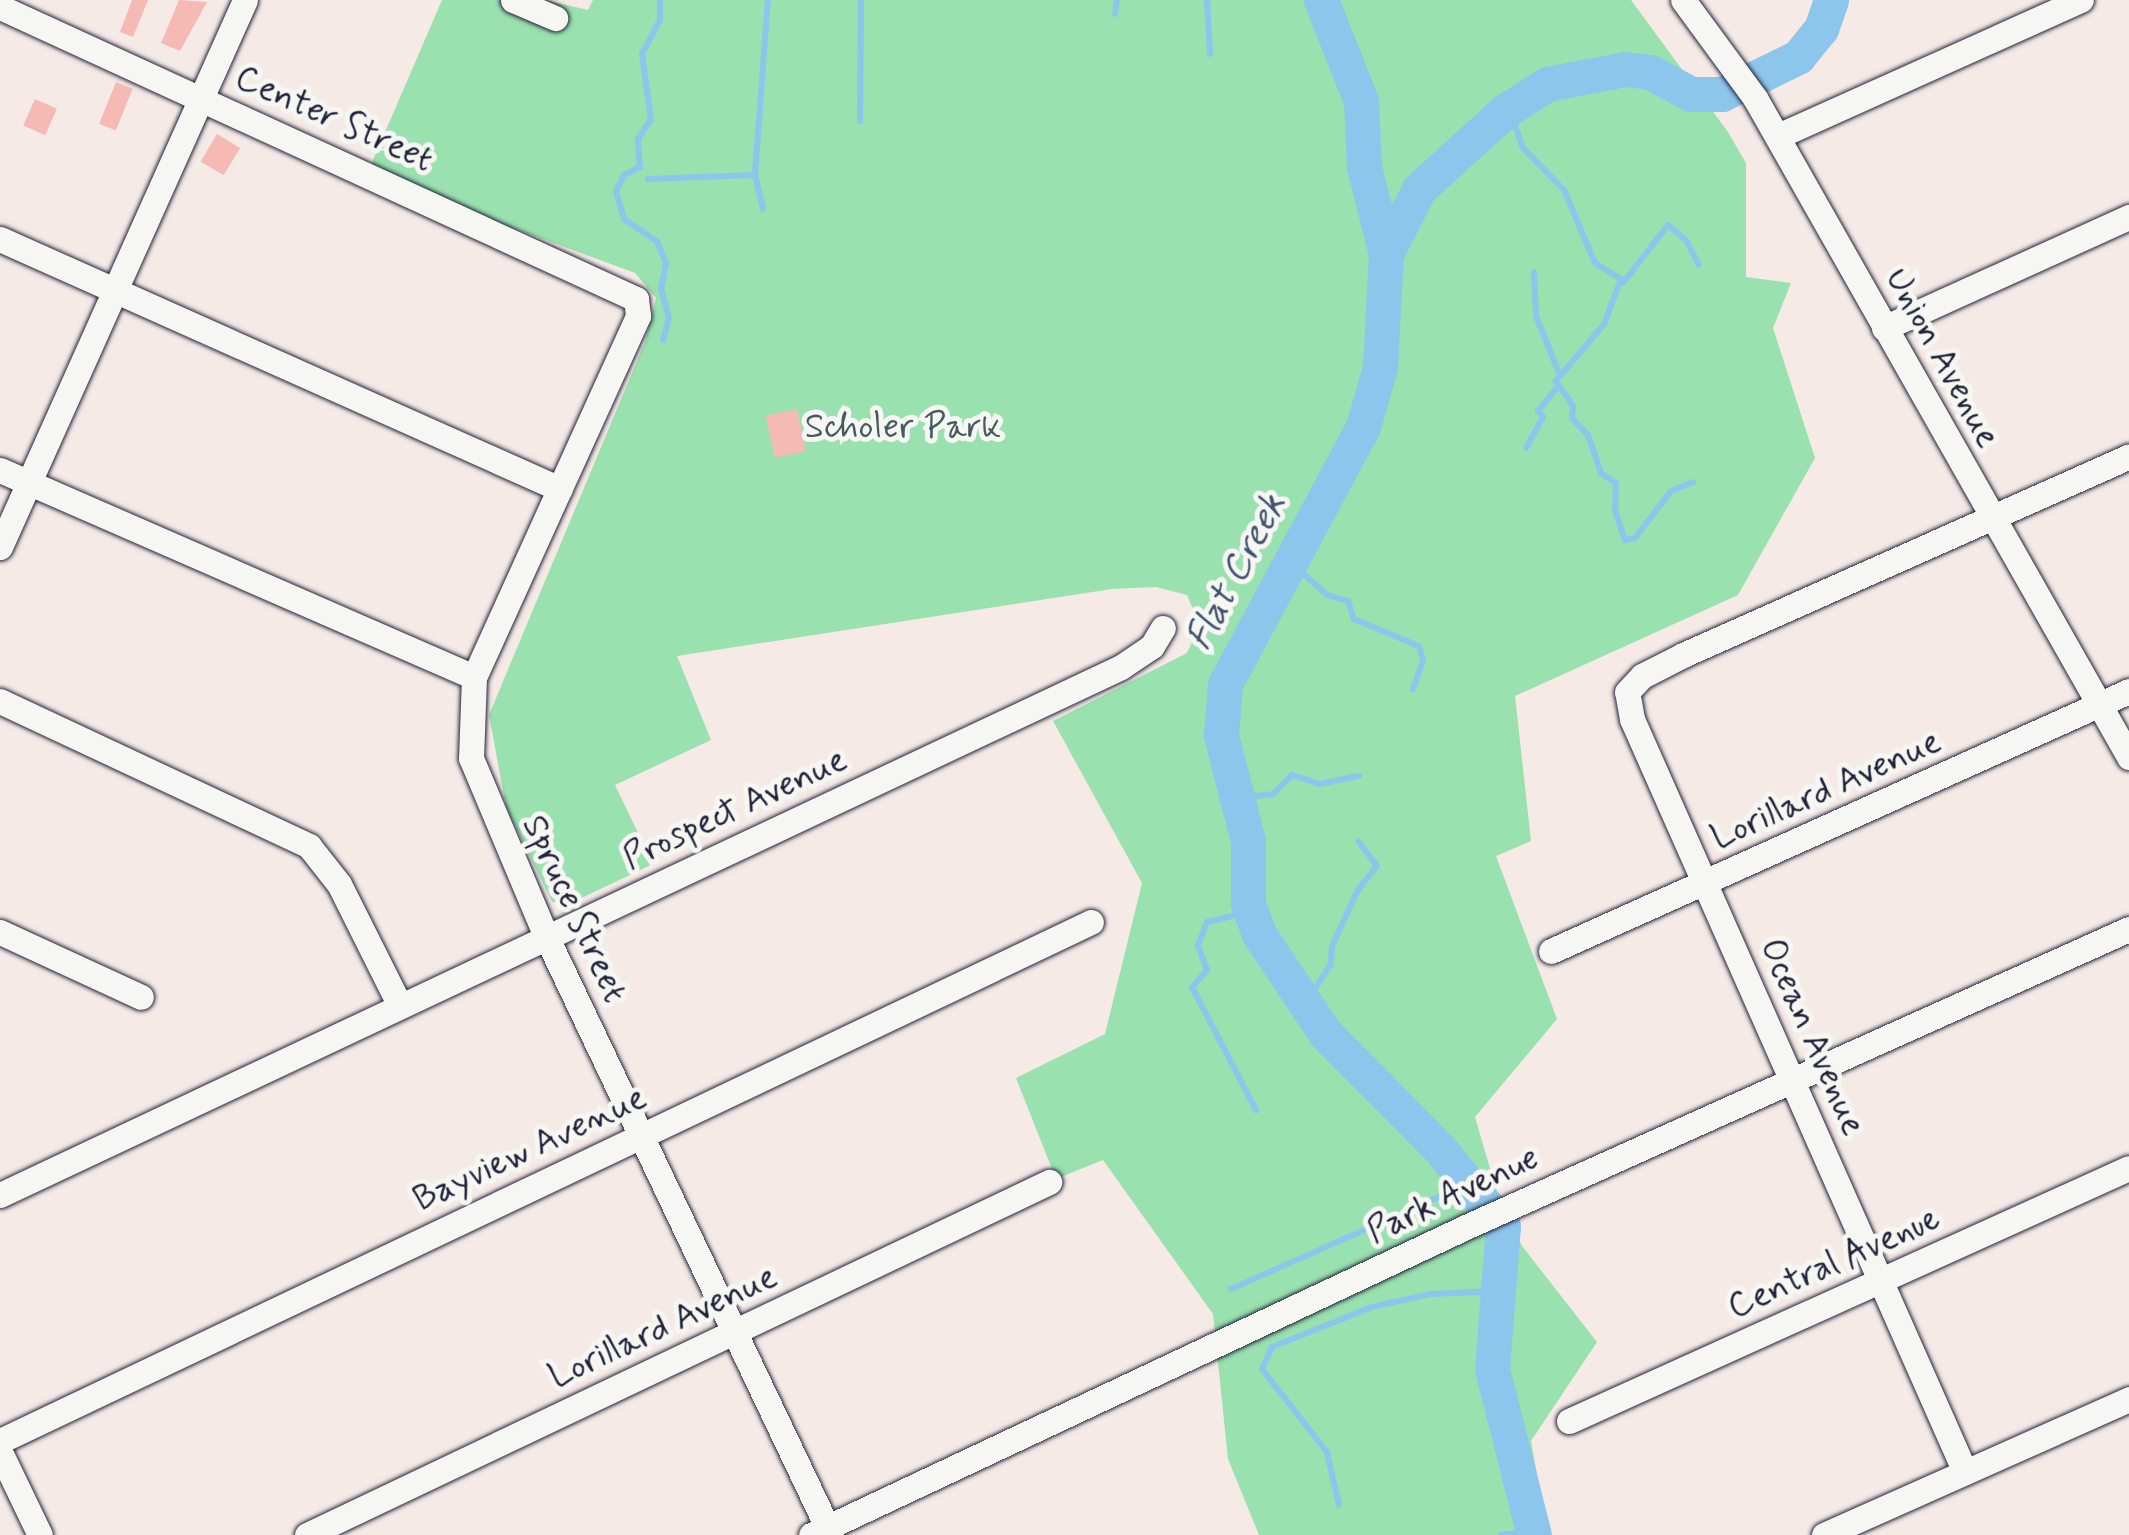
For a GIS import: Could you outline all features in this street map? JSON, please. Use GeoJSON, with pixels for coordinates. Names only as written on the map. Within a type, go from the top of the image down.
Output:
{"type":"FeatureCollection","features":[{"type":"Feature","properties":{"kind":"street"},"geometry":{"type":"LineString","coordinates":[[0,547],[245,0]]}},
{"type":"Feature","properties":{"kind":"street"},"geometry":{"type":"LineString","coordinates":[[513,0],[555,18]]}},
{"type":"Feature","properties":{"kind":"street","name":"Union Avenue"},"geometry":{"type":"LineString","coordinates":[[1683,0],[1773,128],[2129,757]]}},
{"type":"Feature","properties":{"kind":"street"},"geometry":{"type":"LineString","coordinates":[[1773,128],[2081,0]]}},
{"type":"Feature","properties":{"kind":"street","name":"Center Street"},"geometry":{"type":"LineString","coordinates":[[0,7],[636,299]]}},
{"type":"Feature","properties":{"kind":"street"},"geometry":{"type":"LineString","coordinates":[[1884,328],[2129,217]]}},
{"type":"Feature","properties":{"kind":"street"},"geometry":{"type":"LineString","coordinates":[[0,239],[560,489]]}},
{"type":"Feature","properties":{"kind":"street","name":"Spruce Street"},"geometry":{"type":"LineString","coordinates":[[636,299],[638,316],[474,677],[469,734],[480,789],[736,1332],[823,1532]]}},
{"type":"Feature","properties":{"kind":"street"},"geometry":{"type":"LineString","coordinates":[[1991,518],[2129,456]]}},
{"type":"Feature","properties":{"kind":"street"},"geometry":{"type":"LineString","coordinates":[[0,470],[474,677]]}},
{"type":"Feature","properties":{"kind":"street","name":"Ocean Avenue"},"geometry":{"type":"LineString","coordinates":[[1965,1472],[1627,701],[1634,682],[1684,655],[1991,518]]}},
{"type":"Feature","properties":{"kind":"street","name":"Prospect Avenue"},"geometry":{"type":"LineString","coordinates":[[0,1195],[1121,668],[1152,646],[1163,628]]}},
{"type":"Feature","properties":{"kind":"street","name":"Lorillard Avenue"},"geometry":{"type":"LineString","coordinates":[[1551,951],[2129,692]]}},
{"type":"Feature","properties":{"kind":"street"},"geometry":{"type":"LineString","coordinates":[[0,701],[309,846],[339,884],[400,1006]]}},
{"type":"Feature","properties":{"kind":"street","name":"Bayview Avenue"},"geometry":{"type":"LineString","coordinates":[[0,1441],[1091,922]]}},
{"type":"Feature","properties":{"kind":"street","name":"Park Avenue"},"geometry":{"type":"LineString","coordinates":[[823,1532],[1468,1226],[2129,929]]}},
{"type":"Feature","properties":{"kind":"street"},"geometry":{"type":"LineString","coordinates":[[0,932],[141,997]]}},
{"type":"Feature","properties":{"kind":"street","name":"Central Avenue"},"geometry":{"type":"LineString","coordinates":[[1568,1421],[2129,1168]]}},
{"type":"Feature","properties":{"kind":"street","name":"Lorillard Avenue"},"geometry":{"type":"LineString","coordinates":[[307,1535],[1049,1182]]}},
{"type":"Feature","properties":{"kind":"street"},"geometry":{"type":"LineString","coordinates":[[1824,1535],[2129,1399]]}},
{"type":"Feature","properties":{"kind":"street"},"geometry":{"type":"LineString","coordinates":[[0,1452],[40,1535]]}},
{"type":"Feature","properties":{"kind":"green space","name":"Scholer Park"},"geometry":{"type":"Polygon","coordinates":[[[442,0],[545,0],[588,10],[593,0],[1631,0],[1728,132],[1746,163],[1746,277],[1791,283],[1773,328],[1815,458],[1738,595],[1515,696],[1531,841],[1496,856],[1557,1019],[1475,1117],[1497,1192],[1522,1246],[1597,1342],[1531,1441],[1548,1535],[1259,1535],[1228,1459],[1213,1314],[1103,1160],[1056,1179],[1016,1078],[1105,1034],[1142,883],[1053,721],[1187,653],[1200,625],[1187,595],[1156,587],[1112,589],[677,656],[711,740],[615,785],[653,864],[571,903],[552,902],[506,807],[489,715],[645,342],[656,298],[635,273],[367,174],[442,0]]]}},
{"type":"Feature","properties":{"kind":"building"},"geometry":{"type":"Polygon","coordinates":[[[132,0],[148,0],[133,37],[120,32],[132,0]]]}},
{"type":"Feature","properties":{"kind":"building"},"geometry":{"type":"Polygon","coordinates":[[[179,0],[207,2],[180,51],[161,43],[179,0]]]}},
{"type":"Feature","properties":{"kind":"building"},"geometry":{"type":"Polygon","coordinates":[[[116,82],[133,89],[116,130],[99,124],[116,82]]]}},
{"type":"Feature","properties":{"kind":"building"},"geometry":{"type":"Polygon","coordinates":[[[35,99],[57,109],[45,135],[23,125],[35,99]]]}},
{"type":"Feature","properties":{"kind":"building"},"geometry":{"type":"Polygon","coordinates":[[[217,134],[240,148],[224,175],[201,161],[217,134]]]}},
{"type":"Feature","properties":{"kind":"building"},"geometry":{"type":"Polygon","coordinates":[[[797,409],[806,451],[775,458],[766,416],[797,409]]]}},
{"type":"Feature","properties":{"kind":"waterway"},"geometry":{"type":"LineString","coordinates":[[660,0],[660,20],[642,54],[651,119],[638,139],[640,167],[624,175],[616,191],[624,219],[657,241],[666,263],[661,289],[669,318],[663,340]]}},
{"type":"Feature","properties":{"kind":"waterway"},"geometry":{"type":"LineString","coordinates":[[763,209],[755,175],[768,0]]}},
{"type":"Feature","properties":{"kind":"waterway"},"geometry":{"type":"LineString","coordinates":[[860,121],[861,0]]}},
{"type":"Feature","properties":{"kind":"waterway"},"geometry":{"type":"LineString","coordinates":[[1115,14],[1117,0]]}},
{"type":"Feature","properties":{"kind":"waterway"},"geometry":{"type":"LineString","coordinates":[[1207,0],[1210,54]]}},
{"type":"Feature","properties":{"kind":"waterway"},"geometry":{"type":"LineString","coordinates":[[1321,0],[1361,101],[1364,167],[1386,254]]}},
{"type":"Feature","properties":{"kind":"waterway","name":"Flat Creek"},"geometry":{"type":"LineString","coordinates":[[1534,1535],[1492,1369],[1503,1226],[1440,1149],[1325,1033],[1259,934],[1248,903],[1248,841],[1221,735],[1225,684],[1363,427],[1380,367],[1386,254],[1419,189],[1505,111],[1547,84],[1625,69],[1650,72],[1691,94],[1722,94],[1798,57],[1821,29],[1831,0]]}},
{"type":"Feature","properties":{"kind":"waterway"},"geometry":{"type":"LineString","coordinates":[[1509,108],[1523,148],[1564,190],[1595,263],[1621,279],[1604,324],[1556,381],[1573,406],[1572,418],[1588,435],[1601,473],[1616,483],[1615,510],[1625,540],[1635,538],[1671,491],[1693,482]]}},
{"type":"Feature","properties":{"kind":"waterway"},"geometry":{"type":"LineString","coordinates":[[648,179],[755,175]]}},
{"type":"Feature","properties":{"kind":"waterway"},"geometry":{"type":"LineString","coordinates":[[1623,283],[1668,225],[1686,240],[1699,265]]}},
{"type":"Feature","properties":{"kind":"waterway"},"geometry":{"type":"LineString","coordinates":[[1534,272],[1536,316],[1559,373]]}},
{"type":"Feature","properties":{"kind":"waterway"},"geometry":{"type":"LineString","coordinates":[[1526,448],[1543,417],[1538,411],[1558,386]]}},
{"type":"Feature","properties":{"kind":"waterway"},"geometry":{"type":"LineString","coordinates":[[1288,560],[1327,595],[1348,601],[1354,619],[1419,646],[1423,661],[1413,689]]}},
{"type":"Feature","properties":{"kind":"waterway"},"geometry":{"type":"LineString","coordinates":[[1236,798],[1273,794],[1292,775],[1320,784],[1359,776]]}},
{"type":"Feature","properties":{"kind":"waterway"},"geometry":{"type":"LineString","coordinates":[[1304,1006],[1331,964],[1332,946],[1358,890],[1377,866],[1358,841]]}},
{"type":"Feature","properties":{"kind":"waterway"},"geometry":{"type":"LineString","coordinates":[[1249,912],[1207,922],[1198,946],[1207,970],[1192,987],[1256,1110]]}},
{"type":"Feature","properties":{"kind":"waterway"},"geometry":{"type":"LineString","coordinates":[[1231,1289],[1470,1183]]}},
{"type":"Feature","properties":{"kind":"waterway"},"geometry":{"type":"LineString","coordinates":[[1339,1505],[1327,1452],[1262,1369],[1272,1347],[1372,1307],[1430,1294],[1502,1291]]}},
{"type":"Feature","properties":{"kind":"waterway"},"geometry":{"type":"LineString","coordinates":[[1501,1535],[1534,1531]]}}]}
